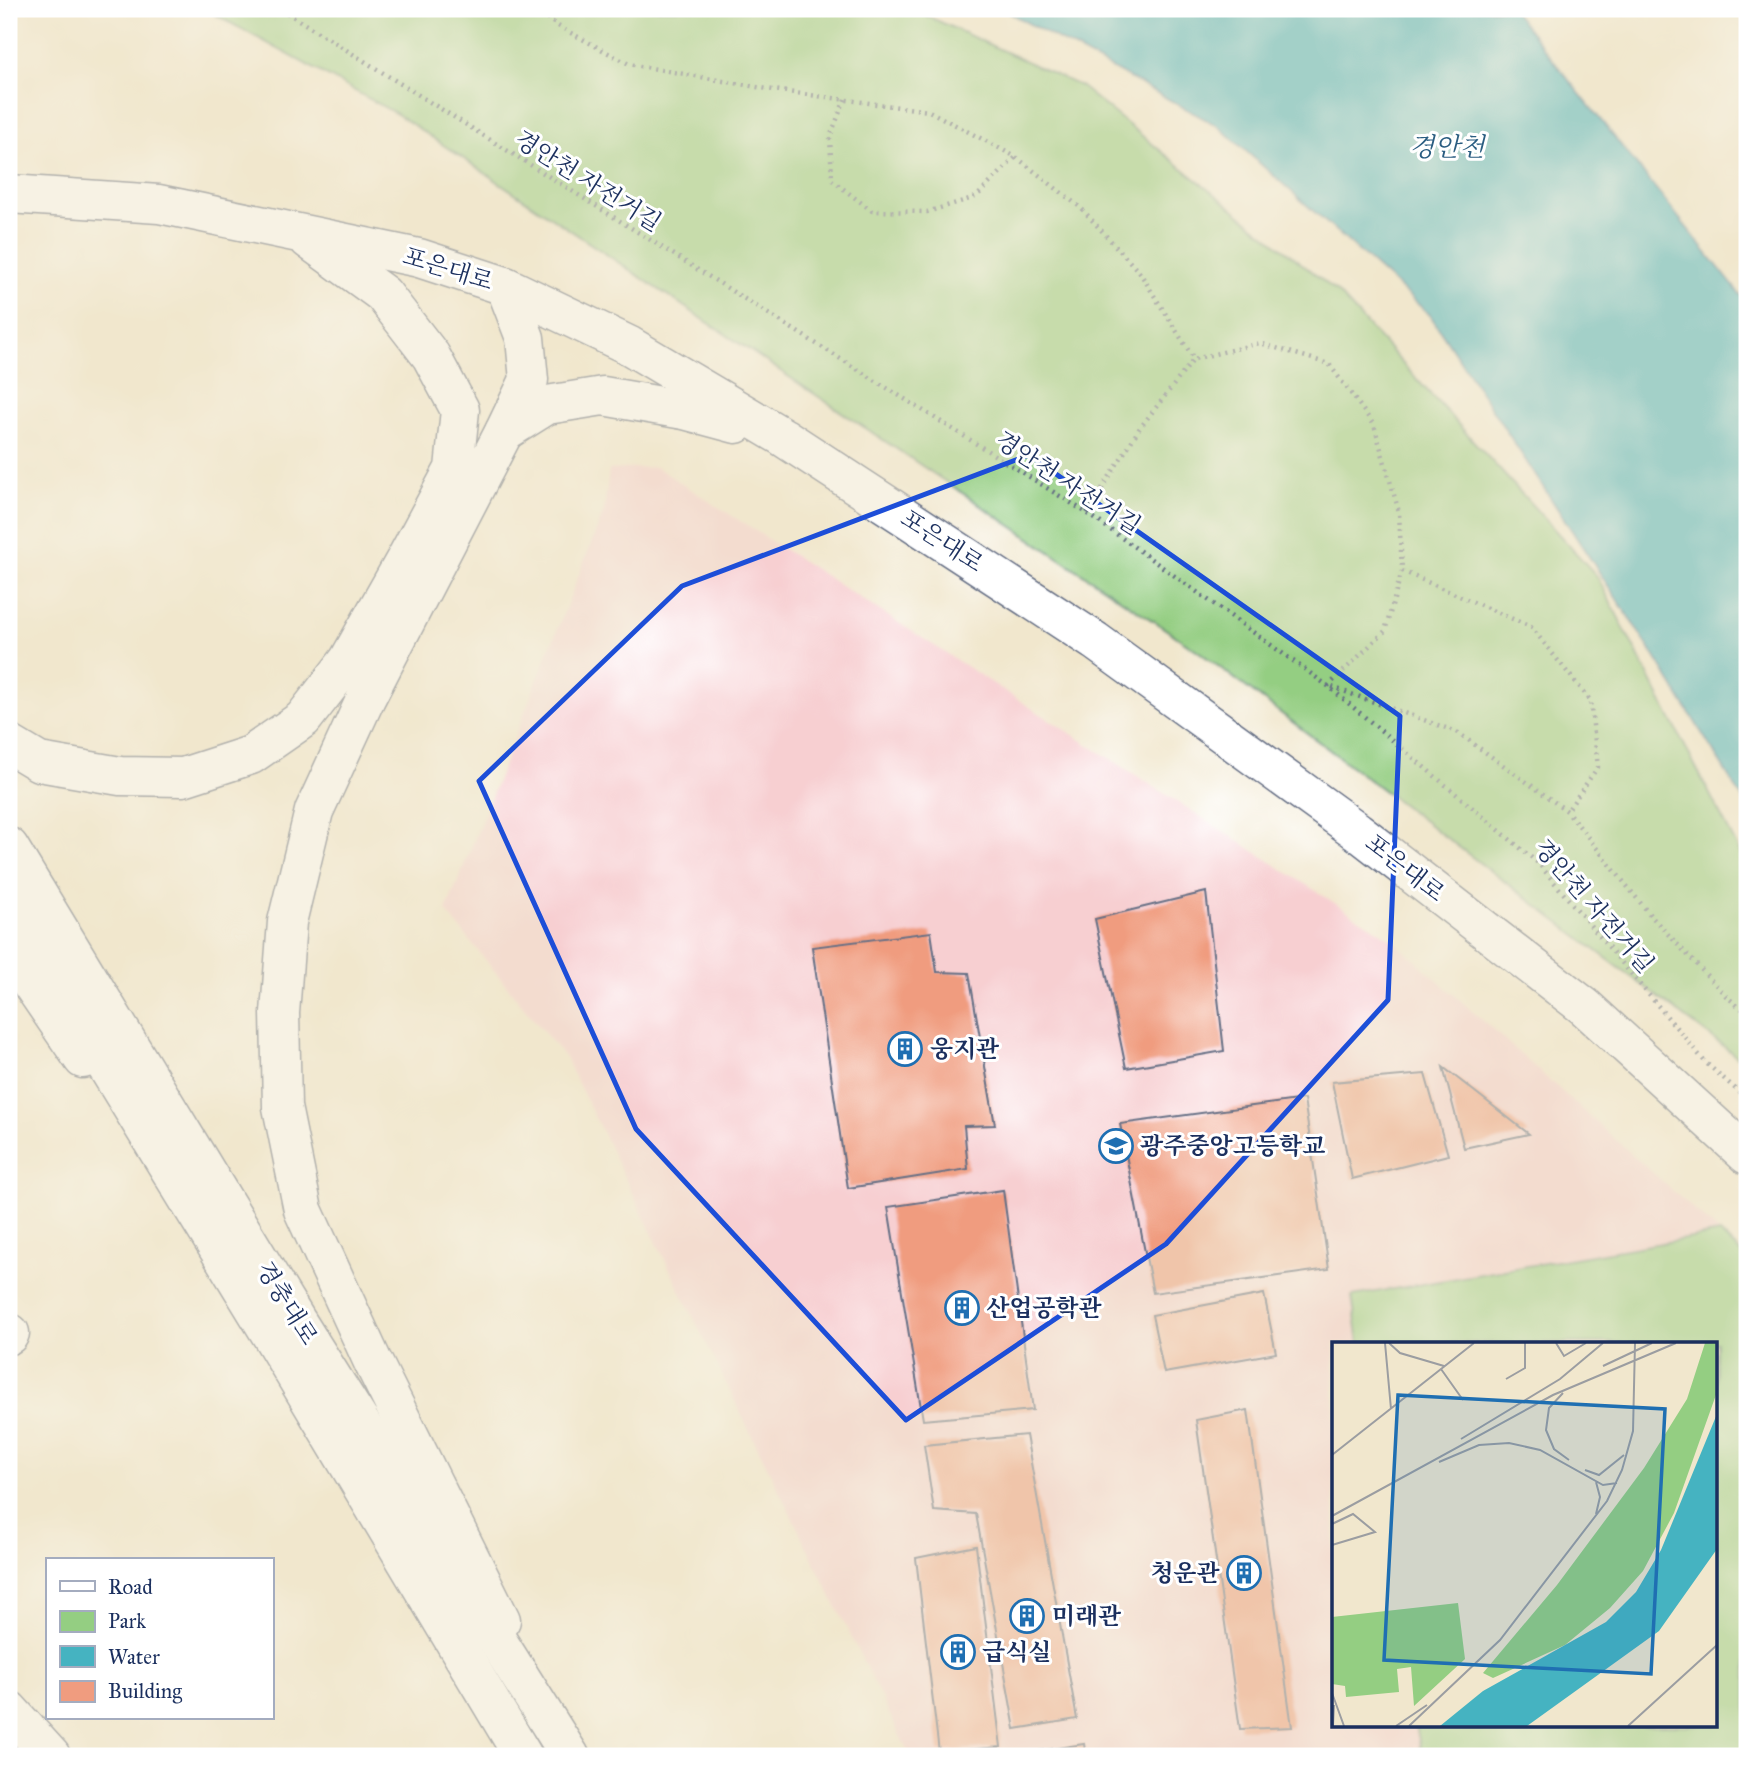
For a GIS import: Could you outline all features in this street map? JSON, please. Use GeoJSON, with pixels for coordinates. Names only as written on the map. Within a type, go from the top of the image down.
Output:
{"type":"FeatureCollection","features":[{"type":"Feature","properties":{"kind":"street","name":"포은대로"},"geometry":{"type":"LineString","coordinates":[[9,194],[159,204],[419,258],[505,286],[631,346],[783,438],[1095,641],[1357,831],[1585,1007],[1747,1155]]}},
{"type":"Feature","properties":{"kind":"street"},"geometry":{"type":"LineString","coordinates":[[9,744],[39,762],[120,776],[183,777],[251,755],[303,719],[348,662],[454,469],[460,410],[431,356],[383,294],[299,233]]}},
{"type":"Feature","properties":{"kind":"street"},"geometry":{"type":"LineString","coordinates":[[505,286],[525,338],[529,380],[366,698],[314,811],[287,922],[280,1013],[282,1107],[303,1210],[372,1360],[568,1752]]}},
{"type":"Feature","properties":{"kind":"street"},"geometry":{"type":"LineString","coordinates":[[504,432],[547,405],[603,396],[684,410],[783,438]]}},
{"type":"Feature","properties":{"kind":"street","name":"경충대로"},"geometry":{"type":"LineString","coordinates":[[16,860],[296,1320],[568,1752]]}},
{"type":"Feature","properties":{"kind":"street","name":"경충대로"},"geometry":{"type":"LineString","coordinates":[[9,907],[271,1335],[523,1756]]}},
{"type":"Feature","properties":{"kind":"street"},"geometry":{"type":"LineString","coordinates":[[9,951],[271,1335]]}},
{"type":"Feature","properties":{"kind":"street"},"geometry":{"type":"LineString","coordinates":[[9,1710],[51,1756]]}},
{"type":"Feature","properties":{"kind":"path","name":"경안천 자전거길"},"geometry":{"type":"LineString","coordinates":[[281,9],[1087,513],[1328,686],[1538,863],[1706,1063],[1747,1099]]}},
{"type":"Feature","properties":{"kind":"path"},"geometry":{"type":"LineString","coordinates":[[536,9],[556,25],[629,64],[773,90],[929,111],[1016,157],[1081,208],[1140,273],[1194,359]]}},
{"type":"Feature","properties":{"kind":"path"},"geometry":{"type":"LineString","coordinates":[[845,99],[830,137],[832,180],[872,211],[927,212],[976,197],[1016,157]]}},
{"type":"Feature","properties":{"kind":"path"},"geometry":{"type":"LineString","coordinates":[[1087,513],[1139,429],[1194,359],[1260,342],[1329,364],[1374,425],[1399,512],[1402,571],[1385,631],[1328,686],[1457,732],[1567,811],[1651,916],[1727,997],[1747,1013]]}},
{"type":"Feature","properties":{"kind":"path"},"geometry":{"type":"LineString","coordinates":[[1402,571],[1531,627],[1590,700],[1598,767],[1567,811]]}},
{"type":"Feature","properties":{"kind":"highlighted area"},"geometry":{"type":"Polygon","coordinates":[[[1029,455],[1400,716],[1388,1000],[1166,1244],[906,1420],[636,1129],[479,781],[682,586],[1029,455]]]}},
{"type":"Feature","properties":{"kind":"shaded area","name":"광주중앙고등학교"},"geometry":{"type":"Polygon","coordinates":[[[656,467],[1394,941],[1747,1259],[1747,1756],[910,1756],[566,1059],[446,911],[604,511],[609,470],[656,467]]]}},
{"type":"Feature","properties":{"kind":"green space"},"geometry":{"type":"Polygon","coordinates":[[[205,9],[912,9],[1080,86],[1337,292],[1597,576],[1747,866],[1747,1064],[1198,651],[397,114],[205,9]]]}},
{"type":"Feature","properties":{"kind":"green space"},"geometry":{"type":"Polygon","coordinates":[[[1720,1233],[1747,1259],[1747,1756],[1422,1756],[1416,1726],[1718,1726],[1718,1342],[1359,1342],[1352,1296],[1720,1233]]]}},
{"type":"Feature","properties":{"kind":"water","name":"경안천"},"geometry":{"type":"Polygon","coordinates":[[[1002,9],[1512,9],[1747,303],[1747,806],[1655,657],[1430,315],[1218,126],[1002,9]]]}},
{"type":"Feature","properties":{"kind":"building"},"geometry":{"type":"Polygon","coordinates":[[[1206,892],[1224,1051],[1126,1068],[1095,919],[1206,892]]]}},
{"type":"Feature","properties":{"kind":"building","name":"웅지관"},"geometry":{"type":"Polygon","coordinates":[[[931,932],[937,972],[969,973],[995,1125],[964,1126],[968,1169],[848,1188],[812,947],[931,932]]]}},
{"type":"Feature","properties":{"kind":"building"},"geometry":{"type":"Polygon","coordinates":[[[1443,1067],[1529,1134],[1464,1148],[1443,1067]]]}},
{"type":"Feature","properties":{"kind":"building"},"geometry":{"type":"Polygon","coordinates":[[[1425,1074],[1448,1155],[1352,1179],[1332,1082],[1425,1074]]]}},
{"type":"Feature","properties":{"kind":"building"},"geometry":{"type":"Polygon","coordinates":[[[1304,1099],[1329,1269],[1153,1293],[1120,1124],[1304,1099]]]}},
{"type":"Feature","properties":{"kind":"building","name":"산업공학관"},"geometry":{"type":"Polygon","coordinates":[[[1003,1190],[1033,1410],[923,1420],[888,1207],[1003,1190]]]}},
{"type":"Feature","properties":{"kind":"building"},"geometry":{"type":"Polygon","coordinates":[[[1264,1294],[1276,1353],[1164,1373],[1152,1315],[1264,1294]]]}},
{"type":"Feature","properties":{"kind":"building","name":"청운관"},"geometry":{"type":"Polygon","coordinates":[[[1248,1410],[1292,1727],[1240,1729],[1196,1420],[1248,1410]]]}},
{"type":"Feature","properties":{"kind":"building","name":"미래관"},"geometry":{"type":"Polygon","coordinates":[[[1026,1435],[1077,1719],[1015,1729],[976,1514],[934,1511],[924,1445],[1026,1435]]]}},
{"type":"Feature","properties":{"kind":"building","name":"급식실"},"geometry":{"type":"Polygon","coordinates":[[[976,1546],[1001,1747],[939,1752],[916,1558],[976,1546]]]}},
{"type":"Feature","properties":{"kind":"building"},"geometry":{"type":"Polygon","coordinates":[[[1084,1744],[1086,1756],[1018,1754],[1084,1744]]]}},
{"type":"Feature","properties":{"kind":"building"},"geometry":{"type":"Polygon","coordinates":[[[1244,1752],[1303,1752],[1304,1756],[1245,1756],[1244,1752]]]}},
{"type":"Feature","properties":{"kind":"place","name":"웅지관"},"geometry":{"type":"Point","coordinates":[905,1049]}},
{"type":"Feature","properties":{"kind":"place","name":"광주중앙고등학교"},"geometry":{"type":"Point","coordinates":[1116,1146]}},
{"type":"Feature","properties":{"kind":"place","name":"산업공학관"},"geometry":{"type":"Point","coordinates":[962,1308]}},
{"type":"Feature","properties":{"kind":"place","name":"청운관"},"geometry":{"type":"Point","coordinates":[1244,1573]}},
{"type":"Feature","properties":{"kind":"place","name":"미래관"},"geometry":{"type":"Point","coordinates":[1027,1616]}},
{"type":"Feature","properties":{"kind":"place","name":"급식실"},"geometry":{"type":"Point","coordinates":[958,1652]}}]}
